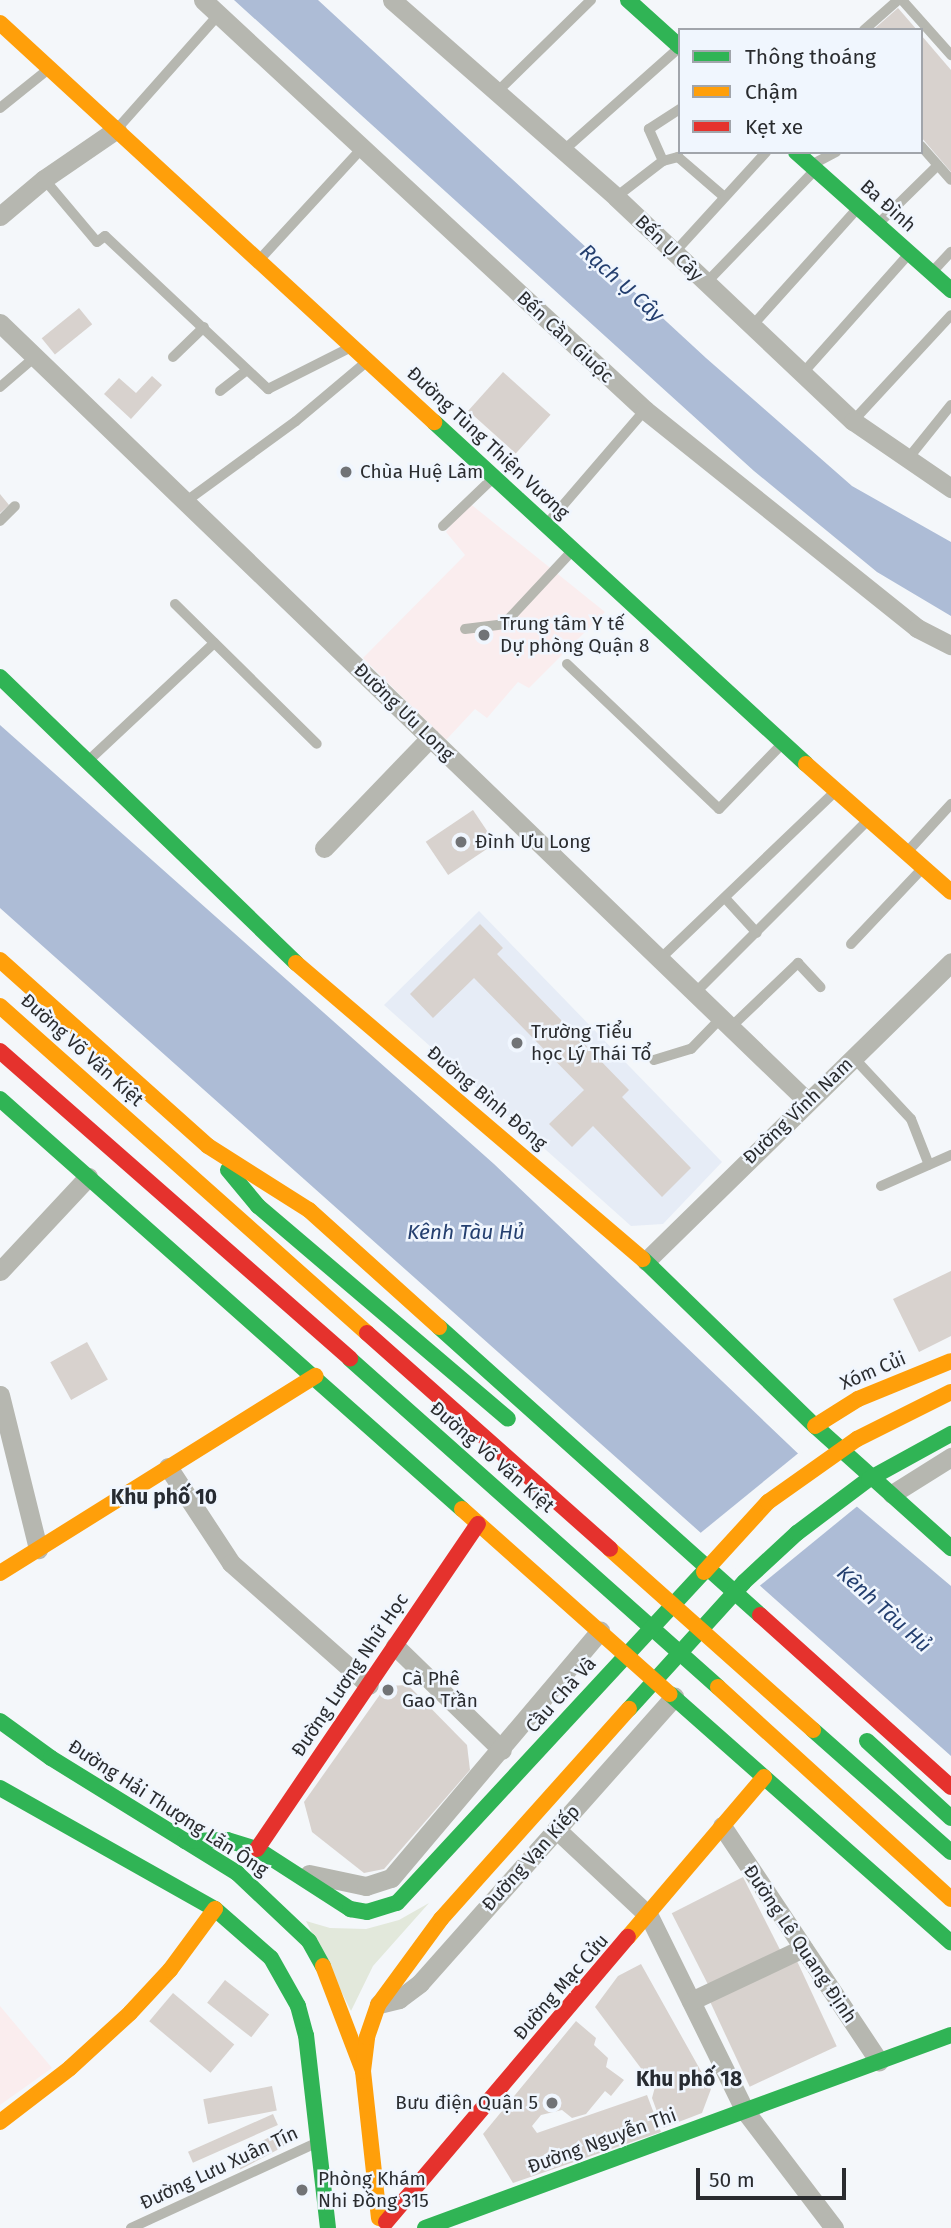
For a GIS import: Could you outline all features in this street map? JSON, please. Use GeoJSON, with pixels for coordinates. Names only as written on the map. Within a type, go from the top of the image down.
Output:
{"type":"FeatureCollection","features":[{"type":"Feature","properties":{"kind":"main road"},"geometry":{"type":"LineString","coordinates":[[628,0],[678,45]]}},
{"type":"Feature","properties":{"kind":"main road","name":"Đường Tùng Thiện Vương"},"geometry":{"type":"LineString","coordinates":[[0,23],[261,258],[572,551],[906,855],[951,892]]}},
{"type":"Feature","properties":{"kind":"main road","name":"Ba Đình"},"geometry":{"type":"LineString","coordinates":[[798,154],[951,290]]}},
{"type":"Feature","properties":{"kind":"main road","name":"Đường Bình Đông"},"geometry":{"type":"LineString","coordinates":[[0,677],[85,764],[266,937],[646,1261],[815,1426],[951,1548]]}},
{"type":"Feature","properties":{"kind":"main road","name":"Đường Võ Văn Kiệt"},"geometry":{"type":"LineString","coordinates":[[0,960],[208,1146],[309,1210],[951,1787]]}},
{"type":"Feature","properties":{"kind":"main road","name":"Đường Võ Văn Kiệt"},"geometry":{"type":"LineString","coordinates":[[0,1006],[951,1852]]}},
{"type":"Feature","properties":{"kind":"main road","name":"Đường Võ Văn Kiệt"},"geometry":{"type":"LineString","coordinates":[[0,1051],[590,1571],[951,1899]]}},
{"type":"Feature","properties":{"kind":"main road"},"geometry":{"type":"LineString","coordinates":[[0,1099],[951,1943]]}},
{"type":"Feature","properties":{"kind":"main road"},"geometry":{"type":"LineString","coordinates":[[208,1146],[258,1206],[520,1429]]}},
{"type":"Feature","properties":{"kind":"main road","name":"Xóm Củi"},"geometry":{"type":"LineString","coordinates":[[815,1426],[858,1399],[951,1362]]}},
{"type":"Feature","properties":{"kind":"main road"},"geometry":{"type":"LineString","coordinates":[[0,1573],[315,1376]]}},
{"type":"Feature","properties":{"kind":"main road","name":"Cầu Chà Và"},"geometry":{"type":"LineString","coordinates":[[185,1841],[227,1840],[257,1849],[350,1909],[383,1909],[417,1886],[714,1557],[768,1502],[803,1474],[857,1439],[951,1392]]}},
{"type":"Feature","properties":{"kind":"main road"},"geometry":{"type":"LineString","coordinates":[[363,2071],[367,2038],[378,2005],[441,1919],[744,1583],[797,1533],[869,1479],[951,1434]]}},
{"type":"Feature","properties":{"kind":"main road","name":"Đường Lương Nhữ Học"},"geometry":{"type":"LineString","coordinates":[[257,1849],[478,1524]]}},
{"type":"Feature","properties":{"kind":"main road"},"geometry":{"type":"LineString","coordinates":[[635,1527],[674,1557],[697,1560],[714,1557]]}},
{"type":"Feature","properties":{"kind":"main road"},"geometry":{"type":"LineString","coordinates":[[744,1583],[742,1611],[750,1631]]}},
{"type":"Feature","properties":{"kind":"main road","name":"Đường Hải Thượng Lãn Ông"},"geometry":{"type":"LineString","coordinates":[[0,1721],[257,1889],[309,1941],[331,1979],[363,2071],[372,2150],[387,2223]]}},
{"type":"Feature","properties":{"kind":"main road"},"geometry":{"type":"LineString","coordinates":[[850,1726],[951,1818]]}},
{"type":"Feature","properties":{"kind":"main road","name":"Đường Mạc Cửu"},"geometry":{"type":"LineString","coordinates":[[387,2223],[764,1777]]}},
{"type":"Feature","properties":{"kind":"main road"},"geometry":{"type":"LineString","coordinates":[[0,1788],[215,1909],[252,1938],[287,1981],[306,2035],[332,2151],[328,2228],[352,2216],[387,2223]]}},
{"type":"Feature","properties":{"kind":"main road"},"geometry":{"type":"LineString","coordinates":[[0,2122],[70,2068],[121,2022],[170,1970],[215,1909]]}},
{"type":"Feature","properties":{"kind":"main road","name":"Đường Nguyễn Thi"},"geometry":{"type":"LineString","coordinates":[[425,2228],[951,2035]]}},
{"type":"Feature","properties":{"kind":"main road"},"geometry":{"type":"LineString","coordinates":[[332,2151],[372,2150]]}},
{"type":"Feature","properties":{"kind":"street","name":"Bến Cần Giuộc"},"geometry":{"type":"LineString","coordinates":[[203,0],[645,410],[917,628],[951,645]]}},
{"type":"Feature","properties":{"kind":"street","name":"Bến Ụ Cây"},"geometry":{"type":"LineString","coordinates":[[392,0],[495,94],[616,197],[672,254],[853,421],[905,461],[951,488]]}},
{"type":"Feature","properties":{"kind":"street"},"geometry":{"type":"LineString","coordinates":[[0,216],[44,179],[117,129]]}},
{"type":"Feature","properties":{"kind":"street","name":"Đường Ưu Long"},"geometry":{"type":"LineString","coordinates":[[0,323],[807,1101]]}},
{"type":"Feature","properties":{"kind":"street"},"geometry":{"type":"LineString","coordinates":[[324,848],[430,738]]}},
{"type":"Feature","properties":{"kind":"street","name":"Đường Vĩnh Nam"},"geometry":{"type":"LineString","coordinates":[[646,1261],[951,962]]}},
{"type":"Feature","properties":{"kind":"street"},"geometry":{"type":"LineString","coordinates":[[0,1271],[88,1177]]}},
{"type":"Feature","properties":{"kind":"street"},"geometry":{"type":"LineString","coordinates":[[0,1395],[38,1549]]}},
{"type":"Feature","properties":{"kind":"street"},"geometry":{"type":"LineString","coordinates":[[892,1494],[951,1457]]}},
{"type":"Feature","properties":{"kind":"street"},"geometry":{"type":"LineString","coordinates":[[168,1467],[231,1563],[369,1685]]}},
{"type":"Feature","properties":{"kind":"street"},"geometry":{"type":"LineString","coordinates":[[291,1871],[366,1886],[391,1878],[600,1631]]}},
{"type":"Feature","properties":{"kind":"street"},"geometry":{"type":"LineString","coordinates":[[395,1646],[502,1750]]}},
{"type":"Feature","properties":{"kind":"street","name":"Đường Vạn Kiếp"},"geometry":{"type":"LineString","coordinates":[[378,2005],[399,1999],[420,1983],[674,1697]]}},
{"type":"Feature","properties":{"kind":"street","name":"Đường Lê Quang Định"},"geometry":{"type":"LineString","coordinates":[[722,1826],[879,2061]]}},
{"type":"Feature","properties":{"kind":"street"},"geometry":{"type":"LineString","coordinates":[[556,1829],[649,1916],[745,2110],[834,2228]]}},
{"type":"Feature","properties":{"kind":"street"},"geometry":{"type":"LineString","coordinates":[[691,2001],[803,1948]]}},
{"type":"Feature","properties":{"kind":"lane"},"geometry":{"type":"LineString","coordinates":[[495,94],[590,0]]}},
{"type":"Feature","properties":{"kind":"lane"},"geometry":{"type":"LineString","coordinates":[[866,28],[900,0],[951,55]]}},
{"type":"Feature","properties":{"kind":"lane"},"geometry":{"type":"LineString","coordinates":[[117,129],[219,14]]}},
{"type":"Feature","properties":{"kind":"lane"},"geometry":{"type":"LineString","coordinates":[[564,150],[678,49]]}},
{"type":"Feature","properties":{"kind":"lane"},"geometry":{"type":"LineString","coordinates":[[0,108],[49,68]]}},
{"type":"Feature","properties":{"kind":"lane"},"geometry":{"type":"LineString","coordinates":[[663,161],[649,129],[678,109]]}},
{"type":"Feature","properties":{"kind":"lane"},"geometry":{"type":"LineString","coordinates":[[261,258],[362,148]]}},
{"type":"Feature","properties":{"kind":"lane"},"geometry":{"type":"LineString","coordinates":[[923,148],[951,180]]}},
{"type":"Feature","properties":{"kind":"lane"},"geometry":{"type":"LineString","coordinates":[[672,254],[721,203],[722,195],[764,154]]}},
{"type":"Feature","properties":{"kind":"lane"},"geometry":{"type":"LineString","coordinates":[[705,284],[813,167],[833,154]]}},
{"type":"Feature","properties":{"kind":"lane"},"geometry":{"type":"LineString","coordinates":[[616,197],[663,161],[678,158],[722,195]]}},
{"type":"Feature","properties":{"kind":"lane"},"geometry":{"type":"LineString","coordinates":[[877,225],[938,165]]}},
{"type":"Feature","properties":{"kind":"lane"},"geometry":{"type":"LineString","coordinates":[[44,179],[97,242],[105,236],[268,389],[353,346]]}},
{"type":"Feature","properties":{"kind":"lane"},"geometry":{"type":"LineString","coordinates":[[752,326],[858,208]]}},
{"type":"Feature","properties":{"kind":"lane"},"geometry":{"type":"LineString","coordinates":[[931,273],[951,252]]}},
{"type":"Feature","properties":{"kind":"lane"},"geometry":{"type":"LineString","coordinates":[[802,374],[910,254]]}},
{"type":"Feature","properties":{"kind":"lane"},"geometry":{"type":"LineString","coordinates":[[853,421],[951,315]]}},
{"type":"Feature","properties":{"kind":"lane"},"geometry":{"type":"LineString","coordinates":[[173,358],[204,327]]}},
{"type":"Feature","properties":{"kind":"lane"},"geometry":{"type":"LineString","coordinates":[[0,387],[35,357]]}},
{"type":"Feature","properties":{"kind":"lane"},"geometry":{"type":"LineString","coordinates":[[185,502],[296,421],[368,360]]}},
{"type":"Feature","properties":{"kind":"lane"},"geometry":{"type":"LineString","coordinates":[[220,391],[247,370]]}},
{"type":"Feature","properties":{"kind":"lane"},"geometry":{"type":"LineString","coordinates":[[905,461],[951,405]]}},
{"type":"Feature","properties":{"kind":"lane"},"geometry":{"type":"LineString","coordinates":[[546,525],[645,410]]}},
{"type":"Feature","properties":{"kind":"lane"},"geometry":{"type":"LineString","coordinates":[[443,526],[494,477]]}},
{"type":"Feature","properties":{"kind":"lane"},"geometry":{"type":"LineString","coordinates":[[0,521],[15,506]]}},
{"type":"Feature","properties":{"kind":"lane"},"geometry":{"type":"LineString","coordinates":[[465,629],[504,624],[572,551]]}},
{"type":"Feature","properties":{"kind":"lane"},"geometry":{"type":"LineString","coordinates":[[175,604],[317,744]]}},
{"type":"Feature","properties":{"kind":"lane"},"geometry":{"type":"LineString","coordinates":[[85,764],[214,643]]}},
{"type":"Feature","properties":{"kind":"lane"},"geometry":{"type":"LineString","coordinates":[[566,664],[719,809],[783,743]]}},
{"type":"Feature","properties":{"kind":"lane"},"geometry":{"type":"LineString","coordinates":[[660,959],[836,792]]}},
{"type":"Feature","properties":{"kind":"lane"},"geometry":{"type":"LineString","coordinates":[[906,855],[951,804]]}},
{"type":"Feature","properties":{"kind":"lane"},"geometry":{"type":"LineString","coordinates":[[695,993],[868,820]]}},
{"type":"Feature","properties":{"kind":"lane"},"geometry":{"type":"LineString","coordinates":[[851,944],[922,869]]}},
{"type":"Feature","properties":{"kind":"lane"},"geometry":{"type":"LineString","coordinates":[[725,898],[757,933]]}},
{"type":"Feature","properties":{"kind":"lane"},"geometry":{"type":"LineString","coordinates":[[654,1060],[691,1049],[798,963],[820,987]]}},
{"type":"Feature","properties":{"kind":"lane"},"geometry":{"type":"LineString","coordinates":[[853,1057],[911,1119],[929,1165]]}},
{"type":"Feature","properties":{"kind":"lane"},"geometry":{"type":"LineString","coordinates":[[881,1186],[951,1155]]}},
{"type":"Feature","properties":{"kind":"lane","name":"Đường Lưu Xuân Tín"},"geometry":{"type":"LineString","coordinates":[[131,2228],[332,2151]]}},
{"type":"Feature","properties":{"kind":"shaded area","name":"Trung tâm Y tế Dự phòng Quận 8"},"geometry":{"type":"Polygon","coordinates":[[[468,502],[605,612],[529,688],[518,682],[487,718],[475,709],[446,740],[363,658],[465,555],[446,532],[468,502]]]}},
{"type":"Feature","properties":{"kind":"shaded area","name":"Trường Tiểu học Lý Thái Tổ"},"geometry":{"type":"Polygon","coordinates":[[[479,911],[722,1162],[663,1224],[631,1226],[384,1005],[479,911]]]}},
{"type":"Feature","properties":{"kind":"shaded area"},"geometry":{"type":"Polygon","coordinates":[[[429,1903],[373,1966],[351,2011],[306,1921],[330,1928],[366,1929],[399,1920],[429,1903]]]}},
{"type":"Feature","properties":{"kind":"shaded area"},"geometry":{"type":"Polygon","coordinates":[[[0,2006],[52,2068],[0,2105],[0,2006]]]}},
{"type":"Feature","properties":{"kind":"water","name":"Rạch Ụ Cây"},"geometry":{"type":"Polygon","coordinates":[[[234,0],[318,0],[706,358],[852,486],[951,542],[951,616],[877,572],[754,471],[234,0]]]}},
{"type":"Feature","properties":{"kind":"water","name":"Kênh Tàu Hủ"},"geometry":{"type":"Polygon","coordinates":[[[0,725],[494,1164],[829,1483],[951,1586],[951,1756],[0,908],[0,725]]]}},
{"type":"Feature","properties":{"kind":"pier"},"geometry":{"type":"Polygon","coordinates":[[[801,1451],[860,1504],[757,1588],[698,1535],[801,1451]]]}},
{"type":"Feature","properties":{"kind":"building"},"geometry":{"type":"Polygon","coordinates":[[[898,8],[915,28],[875,28],[898,8]]]}},
{"type":"Feature","properties":{"kind":"building"},"geometry":{"type":"Polygon","coordinates":[[[923,37],[951,70],[951,172],[923,139],[923,37]]]}},
{"type":"Feature","properties":{"kind":"building"},"geometry":{"type":"Polygon","coordinates":[[[79,308],[92,324],[55,355],[42,338],[79,308]]]}},
{"type":"Feature","properties":{"kind":"building"},"geometry":{"type":"Polygon","coordinates":[[[503,372],[551,415],[516,453],[468,411],[503,372]]]}},
{"type":"Feature","properties":{"kind":"building"},"geometry":{"type":"Polygon","coordinates":[[[152,376],[162,385],[131,419],[104,394],[119,378],[136,393],[152,376]]]}},
{"type":"Feature","properties":{"kind":"building"},"geometry":{"type":"Polygon","coordinates":[[[0,494],[9,505],[0,513],[0,494]]]}},
{"type":"Feature","properties":{"kind":"building","name":"Đình Ưu Long"},"geometry":{"type":"Polygon","coordinates":[[[473,810],[495,843],[448,875],[426,842],[473,810]]]}},
{"type":"Feature","properties":{"kind":"building"},"geometry":{"type":"Polygon","coordinates":[[[480,924],[503,948],[497,954],[629,1090],[622,1097],[691,1168],[662,1197],[593,1126],[572,1147],[549,1124],[584,1090],[474,978],[433,1018],[410,994],[480,924]]]}},
{"type":"Feature","properties":{"kind":"building"},"geometry":{"type":"Polygon","coordinates":[[[951,1271],[951,1336],[919,1352],[893,1299],[951,1271]]]}},
{"type":"Feature","properties":{"kind":"building"},"geometry":{"type":"Polygon","coordinates":[[[87,1342],[108,1380],[71,1400],[50,1362],[87,1342]]]}},
{"type":"Feature","properties":{"kind":"building"},"geometry":{"type":"Polygon","coordinates":[[[408,1685],[467,1745],[470,1770],[384,1869],[364,1873],[312,1832],[304,1802],[386,1686],[408,1685]]]}},
{"type":"Feature","properties":{"kind":"building"},"geometry":{"type":"Polygon","coordinates":[[[743,1877],[781,1951],[709,1987],[672,1913],[743,1877]]]}},
{"type":"Feature","properties":{"kind":"building"},"geometry":{"type":"Polygon","coordinates":[[[797,1961],[837,2046],[750,2087],[710,2002],[797,1961]]]}},
{"type":"Feature","properties":{"kind":"building"},"geometry":{"type":"Polygon","coordinates":[[[641,1964],[711,2089],[702,2113],[663,2128],[652,2098],[655,2087],[595,2007],[618,1976],[641,1964]]]}},
{"type":"Feature","properties":{"kind":"building"},"geometry":{"type":"Polygon","coordinates":[[[225,1980],[269,2014],[251,2037],[207,2003],[225,1980]]]}},
{"type":"Feature","properties":{"kind":"building"},"geometry":{"type":"Polygon","coordinates":[[[173,1993],[234,2044],[211,2073],[149,2021],[173,1993]]]}},
{"type":"Feature","properties":{"kind":"building","name":"Bưu điện Quận 5"},"geometry":{"type":"Polygon","coordinates":[[[576,2021],[596,2038],[594,2045],[608,2058],[606,2067],[624,2080],[611,2096],[605,2091],[586,2114],[572,2118],[562,2110],[541,2115],[532,2126],[537,2133],[647,2095],[661,2132],[513,2183],[483,2134],[576,2021]]]}},
{"type":"Feature","properties":{"kind":"building"},"geometry":{"type":"Polygon","coordinates":[[[272,2086],[277,2111],[208,2124],[203,2099],[272,2086]]]}},
{"type":"Feature","properties":{"kind":"building"},"geometry":{"type":"Polygon","coordinates":[[[273,2114],[278,2125],[193,2163],[188,2152],[273,2114]]]}},
{"type":"Feature","properties":{"kind":"building"},"geometry":{"type":"Polygon","coordinates":[[[281,2131],[288,2144],[240,2170],[233,2156],[281,2131]]]}},
{"type":"Feature","properties":{"kind":"traffic: fast"},"geometry":{"type":"LineString","coordinates":[[628,0],[678,45]]}},
{"type":"Feature","properties":{"kind":"traffic: fast"},"geometry":{"type":"LineString","coordinates":[[798,154],[951,290]]}},
{"type":"Feature","properties":{"kind":"traffic: fast"},"geometry":{"type":"LineString","coordinates":[[434,422],[806,764]]}},
{"type":"Feature","properties":{"kind":"traffic: fast"},"geometry":{"type":"LineString","coordinates":[[0,677],[296,963]]}},
{"type":"Feature","properties":{"kind":"traffic: fast"},"geometry":{"type":"LineString","coordinates":[[0,1099],[462,1509]]}},
{"type":"Feature","properties":{"kind":"traffic: fast"},"geometry":{"type":"LineString","coordinates":[[228,1170],[258,1206],[508,1419]]}},
{"type":"Feature","properties":{"kind":"traffic: fast"},"geometry":{"type":"LineString","coordinates":[[643,1259],[815,1426],[951,1548]]}},
{"type":"Feature","properties":{"kind":"traffic: fast"},"geometry":{"type":"LineString","coordinates":[[439,1327],[760,1615]]}},
{"type":"Feature","properties":{"kind":"traffic: fast"},"geometry":{"type":"LineString","coordinates":[[350,1359],[718,1687]]}},
{"type":"Feature","properties":{"kind":"traffic: fast"},"geometry":{"type":"LineString","coordinates":[[629,1709],[744,1582],[797,1533],[869,1479],[951,1434]]}},
{"type":"Feature","properties":{"kind":"traffic: fast"},"geometry":{"type":"LineString","coordinates":[[185,1841],[227,1840],[257,1849],[350,1909],[367,1912],[397,1903],[704,1572]]}},
{"type":"Feature","properties":{"kind":"traffic: fast"},"geometry":{"type":"LineString","coordinates":[[670,1694],[951,1943]]}},
{"type":"Feature","properties":{"kind":"traffic: fast"},"geometry":{"type":"LineString","coordinates":[[0,1721],[51,1758],[237,1873],[309,1941],[323,1966]]}},
{"type":"Feature","properties":{"kind":"traffic: fast"},"geometry":{"type":"LineString","coordinates":[[813,1730],[951,1852]]}},
{"type":"Feature","properties":{"kind":"traffic: fast"},"geometry":{"type":"LineString","coordinates":[[867,1741],[951,1818]]}},
{"type":"Feature","properties":{"kind":"traffic: fast"},"geometry":{"type":"LineString","coordinates":[[0,1788],[215,1909],[271,1958],[298,2006],[306,2035],[328,2228]]}},
{"type":"Feature","properties":{"kind":"traffic: fast"},"geometry":{"type":"LineString","coordinates":[[425,2228],[951,2035]]}},
{"type":"Feature","properties":{"kind":"traffic: slow"},"geometry":{"type":"LineString","coordinates":[[0,23],[434,422]]}},
{"type":"Feature","properties":{"kind":"traffic: slow"},"geometry":{"type":"LineString","coordinates":[[806,764],[951,892]]}},
{"type":"Feature","properties":{"kind":"traffic: slow"},"geometry":{"type":"LineString","coordinates":[[0,960],[208,1146],[309,1210],[439,1327]]}},
{"type":"Feature","properties":{"kind":"traffic: slow"},"geometry":{"type":"LineString","coordinates":[[296,963],[643,1259]]}},
{"type":"Feature","properties":{"kind":"traffic: slow"},"geometry":{"type":"LineString","coordinates":[[0,1006],[367,1333]]}},
{"type":"Feature","properties":{"kind":"traffic: slow"},"geometry":{"type":"LineString","coordinates":[[815,1426],[858,1399],[951,1361]]}},
{"type":"Feature","properties":{"kind":"traffic: slow"},"geometry":{"type":"LineString","coordinates":[[0,1573],[315,1376]]}},
{"type":"Feature","properties":{"kind":"traffic: slow"},"geometry":{"type":"LineString","coordinates":[[704,1572],[768,1502],[857,1439],[951,1392]]}},
{"type":"Feature","properties":{"kind":"traffic: slow"},"geometry":{"type":"LineString","coordinates":[[462,1509],[670,1694]]}},
{"type":"Feature","properties":{"kind":"traffic: slow"},"geometry":{"type":"LineString","coordinates":[[610,1549],[813,1730]]}},
{"type":"Feature","properties":{"kind":"traffic: slow"},"geometry":{"type":"LineString","coordinates":[[718,1687],[951,1899]]}},
{"type":"Feature","properties":{"kind":"traffic: slow"},"geometry":{"type":"LineString","coordinates":[[363,2071],[367,2037],[378,2005],[441,1919],[629,1709]]}},
{"type":"Feature","properties":{"kind":"traffic: slow"},"geometry":{"type":"LineString","coordinates":[[628,1937],[764,1777]]}},
{"type":"Feature","properties":{"kind":"traffic: slow"},"geometry":{"type":"LineString","coordinates":[[0,2122],[70,2068],[130,2013],[170,1970],[215,1909]]}},
{"type":"Feature","properties":{"kind":"traffic: slow"},"geometry":{"type":"LineString","coordinates":[[323,1966],[363,2071],[379,2218]]}},
{"type":"Feature","properties":{"kind":"traffic: jam"},"geometry":{"type":"LineString","coordinates":[[0,1051],[350,1359]]}},
{"type":"Feature","properties":{"kind":"traffic: jam"},"geometry":{"type":"LineString","coordinates":[[367,1333],[610,1549]]}},
{"type":"Feature","properties":{"kind":"traffic: jam"},"geometry":{"type":"LineString","coordinates":[[257,1849],[478,1524]]}},
{"type":"Feature","properties":{"kind":"traffic: jam"},"geometry":{"type":"LineString","coordinates":[[760,1615],[951,1787]]}},
{"type":"Feature","properties":{"kind":"traffic: jam"},"geometry":{"type":"LineString","coordinates":[[386,2222],[628,1937]]}},
{"type":"Feature","properties":{"kind":"place","name":"Chùa Huệ Lâm"},"geometry":{"type":"Point","coordinates":[346,472]}},
{"type":"Feature","properties":{"kind":"place","name":"Trung tâm Y tế Dự phòng Quận 8"},"geometry":{"type":"Point","coordinates":[484,635]}},
{"type":"Feature","properties":{"kind":"place","name":"Đình Ưu Long"},"geometry":{"type":"Point","coordinates":[461,842]}},
{"type":"Feature","properties":{"kind":"place","name":"Trường Tiểu học Lý Thái Tổ"},"geometry":{"type":"Point","coordinates":[517,1043]}},
{"type":"Feature","properties":{"kind":"place","name":"Cà Phê Gao Trần"},"geometry":{"type":"Point","coordinates":[388,1690]}},
{"type":"Feature","properties":{"kind":"place","name":"Bưu điện Quận 5"},"geometry":{"type":"Point","coordinates":[552,2103]}},
{"type":"Feature","properties":{"kind":"place","name":"Phòng Khám Nhi Đồng 315"},"geometry":{"type":"Point","coordinates":[302,2190]}},
{"type":"Feature","properties":{"kind":"district","name":"Khu phố 10"},"geometry":{"type":"Point","coordinates":[164,1497]}},
{"type":"Feature","properties":{"kind":"district","name":"Khu phố 18"},"geometry":{"type":"Point","coordinates":[689,2079]}}]}
